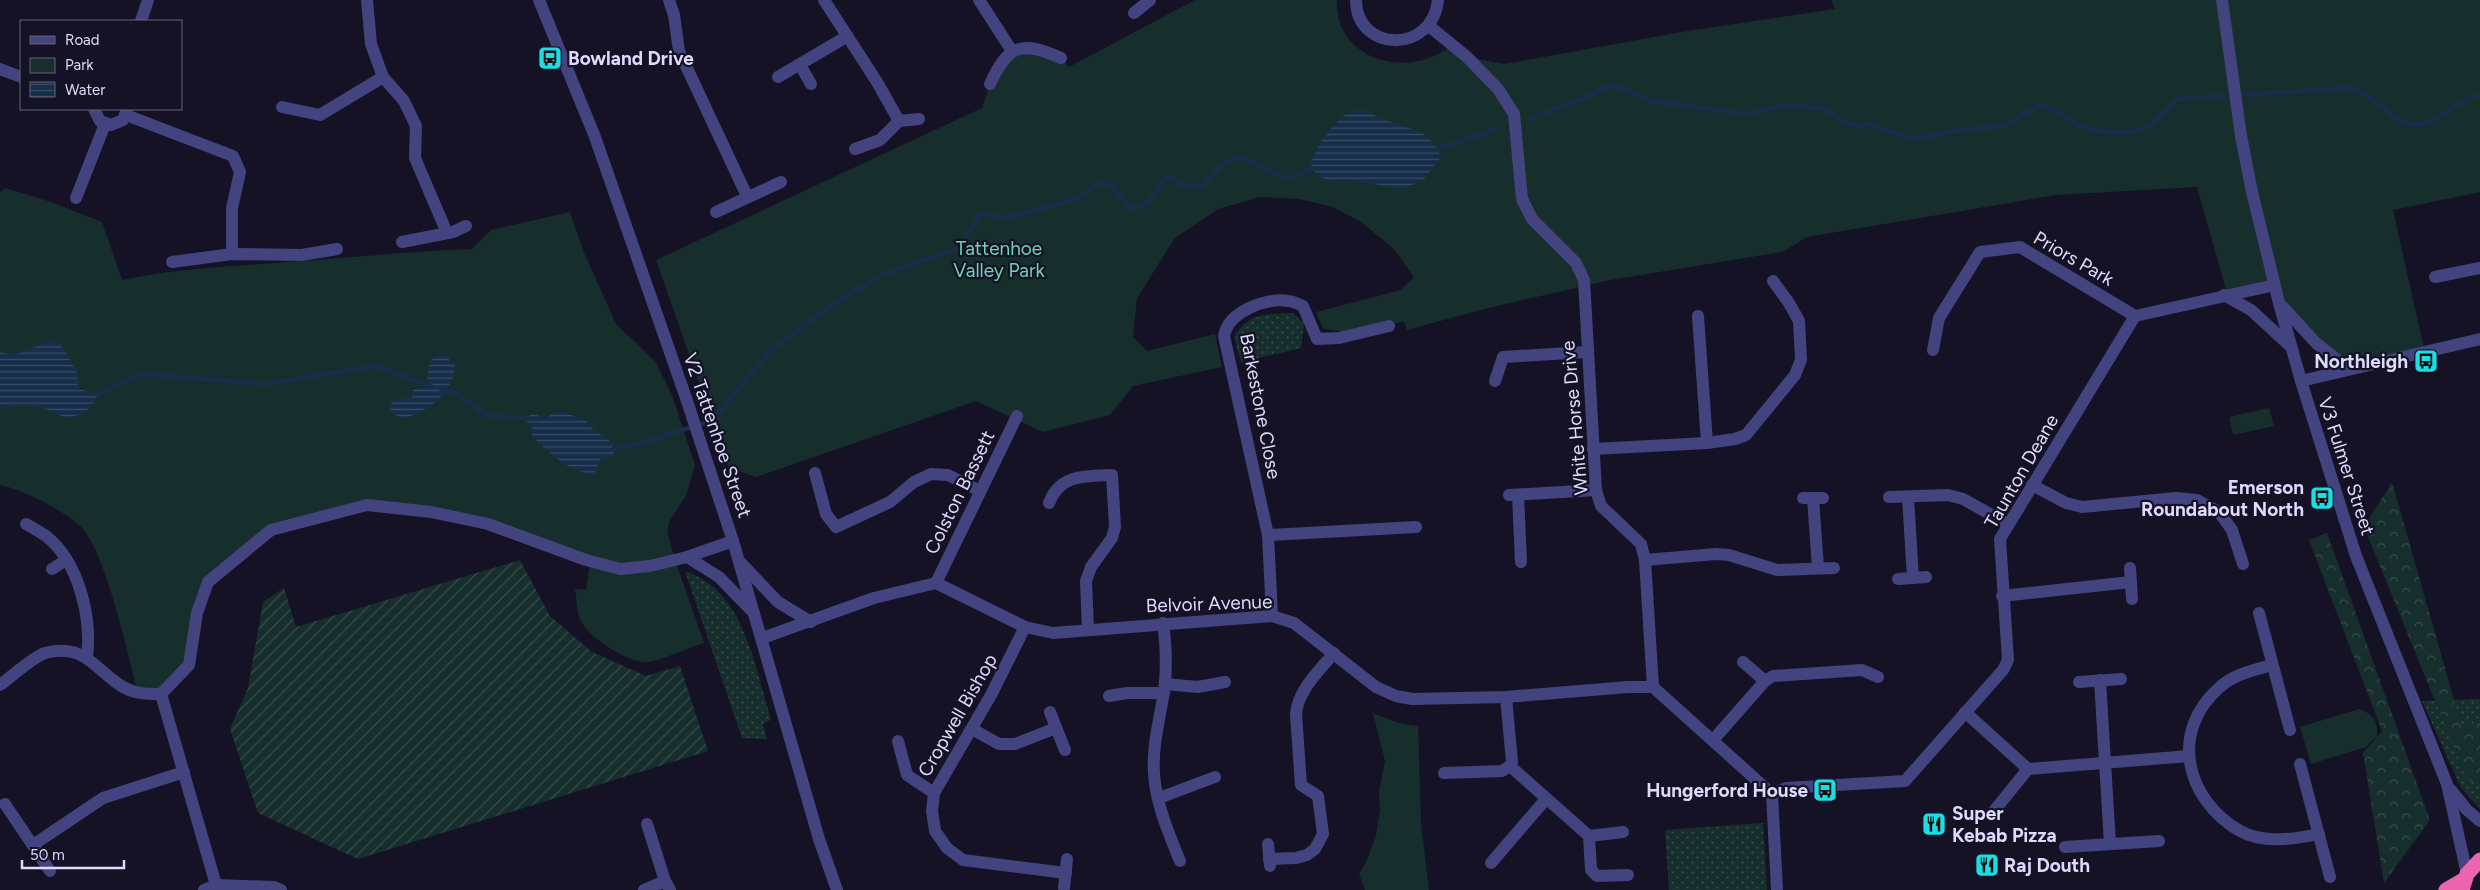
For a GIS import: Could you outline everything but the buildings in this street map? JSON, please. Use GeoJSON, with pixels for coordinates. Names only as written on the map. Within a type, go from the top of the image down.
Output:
{"type":"FeatureCollection","features":[{"type":"Feature","properties":{"kind":"highway"},"geometry":{"type":"LineString","coordinates":[[2446,890],[2465,881],[2480,860]]}},
{"type":"Feature","properties":{"kind":"street"},"geometry":{"type":"LineString","coordinates":[[141,20],[148,0]]}},
{"type":"Feature","properties":{"kind":"street"},"geometry":{"type":"LineString","coordinates":[[367,0],[370,44],[383,77],[404,101],[416,126],[415,158],[447,232]]}},
{"type":"Feature","properties":{"kind":"street","name":"V2 Tattenhoe Street"},"geometry":{"type":"LineString","coordinates":[[539,0],[594,138],[686,398],[733,540],[819,839],[836,890]]}},
{"type":"Feature","properties":{"kind":"street"},"geometry":{"type":"LineString","coordinates":[[669,0],[674,15],[679,51],[747,196]]}},
{"type":"Feature","properties":{"kind":"street"},"geometry":{"type":"LineString","coordinates":[[824,0],[846,37],[877,82],[899,121]]}},
{"type":"Feature","properties":{"kind":"street"},"geometry":{"type":"LineString","coordinates":[[979,0],[1012,51]]}},
{"type":"Feature","properties":{"kind":"street"},"geometry":{"type":"LineString","coordinates":[[1134,12],[1150,0]]}},
{"type":"Feature","properties":{"kind":"street"},"geometry":{"type":"LineString","coordinates":[[1356,0],[1361,19],[1369,30],[1380,38],[1393,41],[1406,40],[1418,35],[1429,26],[1435,15],[1438,0]]}},
{"type":"Feature","properties":{"kind":"street","name":"V3 Fulmer Street"},"geometry":{"type":"LineString","coordinates":[[2222,0],[2241,136],[2279,303],[2307,403],[2356,556],[2447,784],[2465,881]]}},
{"type":"Feature","properties":{"kind":"street","name":"White Horse Drive"},"geometry":{"type":"LineString","coordinates":[[1429,26],[1467,57],[1498,89],[1514,114],[1522,199],[1532,219],[1576,263],[1584,280],[1586,352],[1596,490],[1601,506],[1641,544],[1645,560],[1653,687]]}},
{"type":"Feature","properties":{"kind":"street"},"geometry":{"type":"LineString","coordinates":[[778,77],[846,37]]}},
{"type":"Feature","properties":{"kind":"street"},"geometry":{"type":"LineString","coordinates":[[990,84],[1000,63],[1012,51],[1033,48],[1061,58]]}},
{"type":"Feature","properties":{"kind":"street"},"geometry":{"type":"LineString","coordinates":[[800,65],[811,84]]}},
{"type":"Feature","properties":{"kind":"street"},"geometry":{"type":"LineString","coordinates":[[0,69],[20,77]]}},
{"type":"Feature","properties":{"kind":"street"},"geometry":{"type":"LineString","coordinates":[[282,107],[320,115],[383,77]]}},
{"type":"Feature","properties":{"kind":"street"},"geometry":{"type":"LineString","coordinates":[[94,110],[96,117],[105,124],[118,124],[126,112],[234,156],[240,172],[232,208],[232,254]]}},
{"type":"Feature","properties":{"kind":"street"},"geometry":{"type":"LineString","coordinates":[[855,149],[880,140],[899,121],[919,119]]}},
{"type":"Feature","properties":{"kind":"street"},"geometry":{"type":"LineString","coordinates":[[76,198],[105,124]]}},
{"type":"Feature","properties":{"kind":"street"},"geometry":{"type":"LineString","coordinates":[[716,212],[747,196],[781,182]]}},
{"type":"Feature","properties":{"kind":"street"},"geometry":{"type":"LineString","coordinates":[[402,242],[466,226]]}},
{"type":"Feature","properties":{"kind":"street","name":"Priors Park"},"geometry":{"type":"LineString","coordinates":[[1933,350],[1939,318],[1980,252],[2020,247],[2135,316]]}},
{"type":"Feature","properties":{"kind":"street"},"geometry":{"type":"LineString","coordinates":[[172,262],[232,254],[302,255],[337,249]]}},
{"type":"Feature","properties":{"kind":"street"},"geometry":{"type":"LineString","coordinates":[[2435,277],[2457,280],[2480,268]]}},
{"type":"Feature","properties":{"kind":"street"},"geometry":{"type":"LineString","coordinates":[[1593,449],[1707,442],[1735,439],[1746,435],[1795,375],[1801,360],[1799,321],[1773,281]]}},
{"type":"Feature","properties":{"kind":"street"},"geometry":{"type":"LineString","coordinates":[[2135,316],[2274,284]]}},
{"type":"Feature","properties":{"kind":"street"},"geometry":{"type":"LineString","coordinates":[[2224,295],[2250,310],[2270,325],[2291,346]]}},
{"type":"Feature","properties":{"kind":"street","name":"Barkestone Close"},"geometry":{"type":"LineString","coordinates":[[1272,616],[1268,535],[1224,336],[1225,329],[1238,314],[1264,303],[1287,300],[1303,306],[1316,338],[1339,338],[1389,326]]}},
{"type":"Feature","properties":{"kind":"street"},"geometry":{"type":"LineString","coordinates":[[2279,303],[2316,343],[2349,369]]}},
{"type":"Feature","properties":{"kind":"street"},"geometry":{"type":"LineString","coordinates":[[1698,316],[1707,442]]}},
{"type":"Feature","properties":{"kind":"street","name":"Taunton Deane"},"geometry":{"type":"LineString","coordinates":[[1772,794],[1786,788],[1905,781],[2004,670],[2008,660],[2002,596],[2000,540],[2135,316]]}},
{"type":"Feature","properties":{"kind":"street"},"geometry":{"type":"LineString","coordinates":[[2301,381],[2480,339]]}},
{"type":"Feature","properties":{"kind":"street"},"geometry":{"type":"LineString","coordinates":[[1495,382],[1503,357],[1586,352]]}},
{"type":"Feature","properties":{"kind":"street","name":"Colston Bassett"},"geometry":{"type":"LineString","coordinates":[[936,583],[1017,416]]}},
{"type":"Feature","properties":{"kind":"street"},"geometry":{"type":"LineString","coordinates":[[815,473],[826,514],[836,527],[890,502],[914,482],[931,474],[948,475],[980,491]]}},
{"type":"Feature","properties":{"kind":"street"},"geometry":{"type":"LineString","coordinates":[[1048,503],[1058,487],[1076,477],[1112,475],[1115,527],[1112,538],[1091,567],[1086,581],[1088,630]]}},
{"type":"Feature","properties":{"kind":"street"},"geometry":{"type":"LineString","coordinates":[[2032,485],[2066,503],[2082,506],[2176,498],[2197,500],[2208,504],[2219,512],[2232,530],[2244,564]]}},
{"type":"Feature","properties":{"kind":"street"},"geometry":{"type":"LineString","coordinates":[[1521,562],[1513,495],[1596,490]]}},
{"type":"Feature","properties":{"kind":"street"},"geometry":{"type":"LineString","coordinates":[[1889,497],[1948,495],[1963,499],[2008,524]]}},
{"type":"Feature","properties":{"kind":"street"},"geometry":{"type":"LineString","coordinates":[[1908,497],[1913,578]]}},
{"type":"Feature","properties":{"kind":"street"},"geometry":{"type":"LineString","coordinates":[[1813,498],[1818,568]]}},
{"type":"Feature","properties":{"kind":"street"},"geometry":{"type":"LineString","coordinates":[[0,684],[44,654],[67,652],[87,657],[120,686],[138,694],[161,694],[189,665],[197,613],[208,582],[271,530],[367,505],[431,512],[488,524],[612,568],[650,566],[687,558],[733,540]]}},
{"type":"Feature","properties":{"kind":"street"},"geometry":{"type":"LineString","coordinates":[[26,524],[47,537],[66,560],[86,604],[89,642],[87,657]]}},
{"type":"Feature","properties":{"kind":"street"},"geometry":{"type":"LineString","coordinates":[[1268,535],[1416,527]]}},
{"type":"Feature","properties":{"kind":"street"},"geometry":{"type":"LineString","coordinates":[[1645,560],[1716,554],[1777,570],[1834,568]]}},
{"type":"Feature","properties":{"kind":"street"},"geometry":{"type":"LineString","coordinates":[[687,558],[720,577],[753,612]]}},
{"type":"Feature","properties":{"kind":"street"},"geometry":{"type":"LineString","coordinates":[[52,569],[66,560]]}},
{"type":"Feature","properties":{"kind":"street"},"geometry":{"type":"LineString","coordinates":[[739,562],[778,602],[811,622]]}},
{"type":"Feature","properties":{"kind":"street"},"geometry":{"type":"LineString","coordinates":[[2130,568],[2132,599]]}},
{"type":"Feature","properties":{"kind":"street"},"geometry":{"type":"LineString","coordinates":[[1898,579],[1926,577]]}},
{"type":"Feature","properties":{"kind":"street"},"geometry":{"type":"LineString","coordinates":[[2002,596],[2131,582]]}},
{"type":"Feature","properties":{"kind":"street"},"geometry":{"type":"LineString","coordinates":[[762,638],[874,598],[936,583]]}},
{"type":"Feature","properties":{"kind":"street","name":"Belvoir Avenue"},"geometry":{"type":"LineString","coordinates":[[936,583],[1025,627],[1053,632],[1272,616],[1294,623],[1334,652],[1376,687],[1396,696],[1428,700],[1506,697],[1628,687],[1653,687]]}},
{"type":"Feature","properties":{"kind":"street"},"geometry":{"type":"LineString","coordinates":[[2259,613],[2290,730]]}},
{"type":"Feature","properties":{"kind":"street"},"geometry":{"type":"LineString","coordinates":[[1164,623],[1166,646],[1164,688],[1155,732],[1154,775],[1162,818],[1180,861]]}},
{"type":"Feature","properties":{"kind":"street","name":"Cropwell Bishop"},"geometry":{"type":"LineString","coordinates":[[1025,627],[972,729],[934,792],[932,811],[936,831],[947,848],[963,860],[1066,873]]}},
{"type":"Feature","properties":{"kind":"street"},"geometry":{"type":"LineString","coordinates":[[1268,844],[1270,862],[1296,858],[1307,855],[1315,849],[1323,834],[1318,796],[1301,785],[1297,702],[1334,652]]}},
{"type":"Feature","properties":{"kind":"street"},"geometry":{"type":"LineString","coordinates":[[1743,662],[1765,681]]}},
{"type":"Feature","properties":{"kind":"street"},"geometry":{"type":"LineString","coordinates":[[2272,665],[2241,675],[2220,686],[2204,705],[2189,744],[2190,770],[2200,792],[2220,814],[2241,831],[2269,838],[2292,839],[2319,834]]}},
{"type":"Feature","properties":{"kind":"street"},"geometry":{"type":"LineString","coordinates":[[1713,740],[1765,681],[1773,676],[1862,670],[1878,677]]}},
{"type":"Feature","properties":{"kind":"street"},"geometry":{"type":"LineString","coordinates":[[2079,682],[2121,678]]}},
{"type":"Feature","properties":{"kind":"street"},"geometry":{"type":"LineString","coordinates":[[2100,680],[2110,844]]}},
{"type":"Feature","properties":{"kind":"street"},"geometry":{"type":"LineString","coordinates":[[1109,696],[1164,688],[1198,687],[1225,682]]}},
{"type":"Feature","properties":{"kind":"street"},"geometry":{"type":"LineString","coordinates":[[1653,687],[1772,794],[1777,890]]}},
{"type":"Feature","properties":{"kind":"street"},"geometry":{"type":"LineString","coordinates":[[161,694],[216,884]]}},
{"type":"Feature","properties":{"kind":"street"},"geometry":{"type":"LineString","coordinates":[[1444,773],[1502,772],[1510,766],[1512,762],[1506,697]]}},
{"type":"Feature","properties":{"kind":"street"},"geometry":{"type":"LineString","coordinates":[[1050,712],[1065,750]]}},
{"type":"Feature","properties":{"kind":"street"},"geometry":{"type":"LineString","coordinates":[[1966,712],[2028,769]]}},
{"type":"Feature","properties":{"kind":"street"},"geometry":{"type":"LineString","coordinates":[[972,729],[999,744],[1015,744],[1056,728]]}},
{"type":"Feature","properties":{"kind":"street"},"geometry":{"type":"LineString","coordinates":[[898,741],[907,774],[934,792]]}},
{"type":"Feature","properties":{"kind":"street"},"geometry":{"type":"LineString","coordinates":[[1994,811],[2028,769],[2189,756]]}},
{"type":"Feature","properties":{"kind":"street"},"geometry":{"type":"LineString","coordinates":[[2300,764],[2330,877]]}},
{"type":"Feature","properties":{"kind":"street"},"geometry":{"type":"LineString","coordinates":[[1510,766],[1589,836],[1591,870],[1598,876],[1628,875]]}},
{"type":"Feature","properties":{"kind":"street"},"geometry":{"type":"LineString","coordinates":[[33,845],[103,798],[184,772]]}},
{"type":"Feature","properties":{"kind":"street"},"geometry":{"type":"LineString","coordinates":[[1159,798],[1215,777]]}},
{"type":"Feature","properties":{"kind":"street","name":"V3 Fulmer Street"},"geometry":{"type":"LineString","coordinates":[[2447,784],[2467,810],[2480,821]]}},
{"type":"Feature","properties":{"kind":"street"},"geometry":{"type":"LineString","coordinates":[[1491,863],[1546,799]]}},
{"type":"Feature","properties":{"kind":"street"},"geometry":{"type":"LineString","coordinates":[[5,804],[50,872]]}},
{"type":"Feature","properties":{"kind":"street"},"geometry":{"type":"LineString","coordinates":[[644,890],[668,885],[646,824]]}},
{"type":"Feature","properties":{"kind":"street"},"geometry":{"type":"LineString","coordinates":[[1589,836],[1623,832]]}},
{"type":"Feature","properties":{"kind":"street"},"geometry":{"type":"LineString","coordinates":[[2065,846],[2159,841]]}},
{"type":"Feature","properties":{"kind":"street"},"geometry":{"type":"LineString","coordinates":[[1064,888],[1067,859]]}},
{"type":"Feature","properties":{"kind":"street"},"geometry":{"type":"LineString","coordinates":[[204,890],[216,884],[274,887],[281,890]]}},
{"type":"Feature","properties":{"kind":"green space","name":"Tattenhoe Valley Park"},"geometry":{"type":"Polygon","coordinates":[[[1195,0],[1337,0],[1339,21],[1348,38],[1361,51],[1378,59],[1397,62],[1416,61],[1435,56],[1452,45],[1467,57],[1504,64],[1687,31],[1835,9],[1831,0],[2480,0],[2480,192],[2393,210],[2425,353],[2349,369],[2301,328],[2274,285],[2226,290],[2197,187],[2056,195],[1807,237],[1782,252],[1610,280],[1484,309],[1407,330],[1404,321],[1385,327],[1353,331],[1323,328],[1316,312],[1401,290],[1414,277],[1394,249],[1361,222],[1333,207],[1299,199],[1260,197],[1218,209],[1175,238],[1137,298],[1133,337],[1147,351],[1215,334],[1222,367],[1133,386],[1110,415],[1043,432],[976,401],[756,477],[729,468],[656,260],[982,108],[990,84],[1012,51],[1061,58],[1069,67],[1195,0]]]}},
{"type":"Feature","properties":{"kind":"green space"},"geometry":{"type":"Polygon","coordinates":[[[5,188],[51,202],[102,222],[122,280],[167,272],[472,249],[491,230],[570,212],[583,250],[616,324],[655,361],[672,395],[695,465],[686,496],[670,520],[667,531],[675,560],[704,643],[652,661],[646,662],[631,659],[612,650],[589,632],[581,622],[575,589],[586,590],[590,562],[488,524],[367,505],[271,530],[208,582],[189,665],[161,694],[138,693],[115,606],[99,558],[90,540],[81,527],[65,514],[20,491],[0,485],[0,192],[5,188]]]}},
{"type":"Feature","properties":{"kind":"green space"},"geometry":{"type":"Polygon","coordinates":[[[1293,313],[1304,324],[1301,348],[1241,362],[1234,337],[1245,323],[1259,316],[1293,313]]]}},
{"type":"Feature","properties":{"kind":"green space"},"geometry":{"type":"Polygon","coordinates":[[[2269,408],[2274,426],[2233,435],[2229,417],[2269,408]]]}},
{"type":"Feature","properties":{"kind":"green space"},"geometry":{"type":"Polygon","coordinates":[[[2392,482],[2462,728],[2480,723],[2480,785],[2467,779],[2364,527],[2392,482]]]}},
{"type":"Feature","properties":{"kind":"green space"},"geometry":{"type":"Polygon","coordinates":[[[2327,533],[2430,820],[2384,883],[2363,753],[2382,731],[2309,540],[2327,533]]]}},
{"type":"Feature","properties":{"kind":"green space"},"geometry":{"type":"Polygon","coordinates":[[[520,560],[550,616],[592,652],[646,676],[680,666],[708,751],[358,859],[258,813],[230,729],[248,688],[263,602],[284,588],[296,627],[520,560]]]}},
{"type":"Feature","properties":{"kind":"green space"},"geometry":{"type":"Polygon","coordinates":[[[685,571],[705,581],[722,595],[744,633],[753,655],[771,720],[763,723],[767,739],[742,738],[685,571]]]}},
{"type":"Feature","properties":{"kind":"green space"},"geometry":{"type":"Polygon","coordinates":[[[2480,699],[2480,809],[2461,788],[2422,701],[2480,699]]]}},
{"type":"Feature","properties":{"kind":"green space"},"geometry":{"type":"Polygon","coordinates":[[[2359,709],[2368,713],[2374,719],[2377,726],[2377,736],[2366,747],[2311,764],[2300,727],[2359,709]]]}},
{"type":"Feature","properties":{"kind":"green space"},"geometry":{"type":"Polygon","coordinates":[[[1373,713],[1399,723],[1418,726],[1421,823],[1429,890],[1365,890],[1359,874],[1376,836],[1380,810],[1379,791],[1385,761],[1373,713]]]}},
{"type":"Feature","properties":{"kind":"green space"},"geometry":{"type":"Polygon","coordinates":[[[1763,823],[1767,890],[1669,890],[1665,830],[1763,823]]]}},
{"type":"Feature","properties":{"kind":"water"},"geometry":{"type":"Polygon","coordinates":[[[1360,110],[1420,132],[1432,141],[1441,157],[1424,179],[1404,189],[1343,179],[1331,181],[1320,177],[1311,168],[1312,161],[1324,137],[1342,117],[1352,111],[1360,110]]]}},
{"type":"Feature","properties":{"kind":"water"},"geometry":{"type":"Polygon","coordinates":[[[49,341],[60,343],[77,372],[79,389],[98,394],[96,400],[85,412],[64,418],[57,413],[33,406],[16,406],[0,409],[0,352],[14,355],[49,341]]]}},
{"type":"Feature","properties":{"kind":"water"},"geometry":{"type":"Polygon","coordinates":[[[443,354],[455,365],[450,384],[438,400],[421,412],[402,419],[390,411],[390,405],[395,399],[412,398],[413,390],[424,388],[432,359],[443,354]]]}},
{"type":"Feature","properties":{"kind":"water"},"geometry":{"type":"Polygon","coordinates":[[[560,411],[585,420],[593,429],[614,444],[614,454],[611,457],[600,459],[594,475],[576,470],[553,455],[532,436],[532,428],[524,418],[533,414],[545,418],[560,411]]]}},
{"type":"Feature","properties":{"kind":"waterway"},"geometry":{"type":"LineString","coordinates":[[1530,119],[1589,96],[1604,88],[1617,86],[1651,101],[1749,114],[1774,107],[1804,106],[1824,109],[1846,123],[1860,126],[1872,124],[1879,129],[1916,139],[1955,131],[2008,125],[2039,105],[2054,110],[2073,122],[2088,128],[2107,132],[2126,132],[2142,129],[2152,124],[2177,99],[2347,88],[2365,94],[2399,121],[2415,125],[2439,117],[2465,100],[2480,95]]}},
{"type":"Feature","properties":{"kind":"waterway"},"geometry":{"type":"LineString","coordinates":[[1438,149],[1497,129]]}},
{"type":"Feature","properties":{"kind":"waterway"},"geometry":{"type":"LineString","coordinates":[[614,448],[639,444],[713,420],[770,351],[826,309],[880,276],[959,248],[981,213],[1004,218],[1076,199],[1097,184],[1112,185],[1129,208],[1137,207],[1149,201],[1163,181],[1169,176],[1182,186],[1201,186],[1231,160],[1241,159],[1250,161],[1277,175],[1287,177],[1298,175],[1311,168]]}},
{"type":"Feature","properties":{"kind":"waterway"},"geometry":{"type":"LineString","coordinates":[[98,394],[141,374],[265,384],[374,366],[431,386]]}},
{"type":"Feature","properties":{"kind":"waterway"},"geometry":{"type":"LineString","coordinates":[[441,389],[459,395],[486,415],[524,418]]}},
{"type":"Feature","properties":{"kind":"place","name":"Bowland Drive"},"geometry":{"type":"Point","coordinates":[550,58]}},
{"type":"Feature","properties":{"kind":"place","name":"Northleigh"},"geometry":{"type":"Point","coordinates":[2426,361]}},
{"type":"Feature","properties":{"kind":"place","name":"Emerson Roundabout North"},"geometry":{"type":"Point","coordinates":[2322,498]}},
{"type":"Feature","properties":{"kind":"place","name":"Hungerford House"},"geometry":{"type":"Point","coordinates":[1825,790]}},
{"type":"Feature","properties":{"kind":"place","name":"Super Kebab Pizza"},"geometry":{"type":"Point","coordinates":[1934,824]}},
{"type":"Feature","properties":{"kind":"place","name":"Raj Douth"},"geometry":{"type":"Point","coordinates":[1987,865]}}]}
